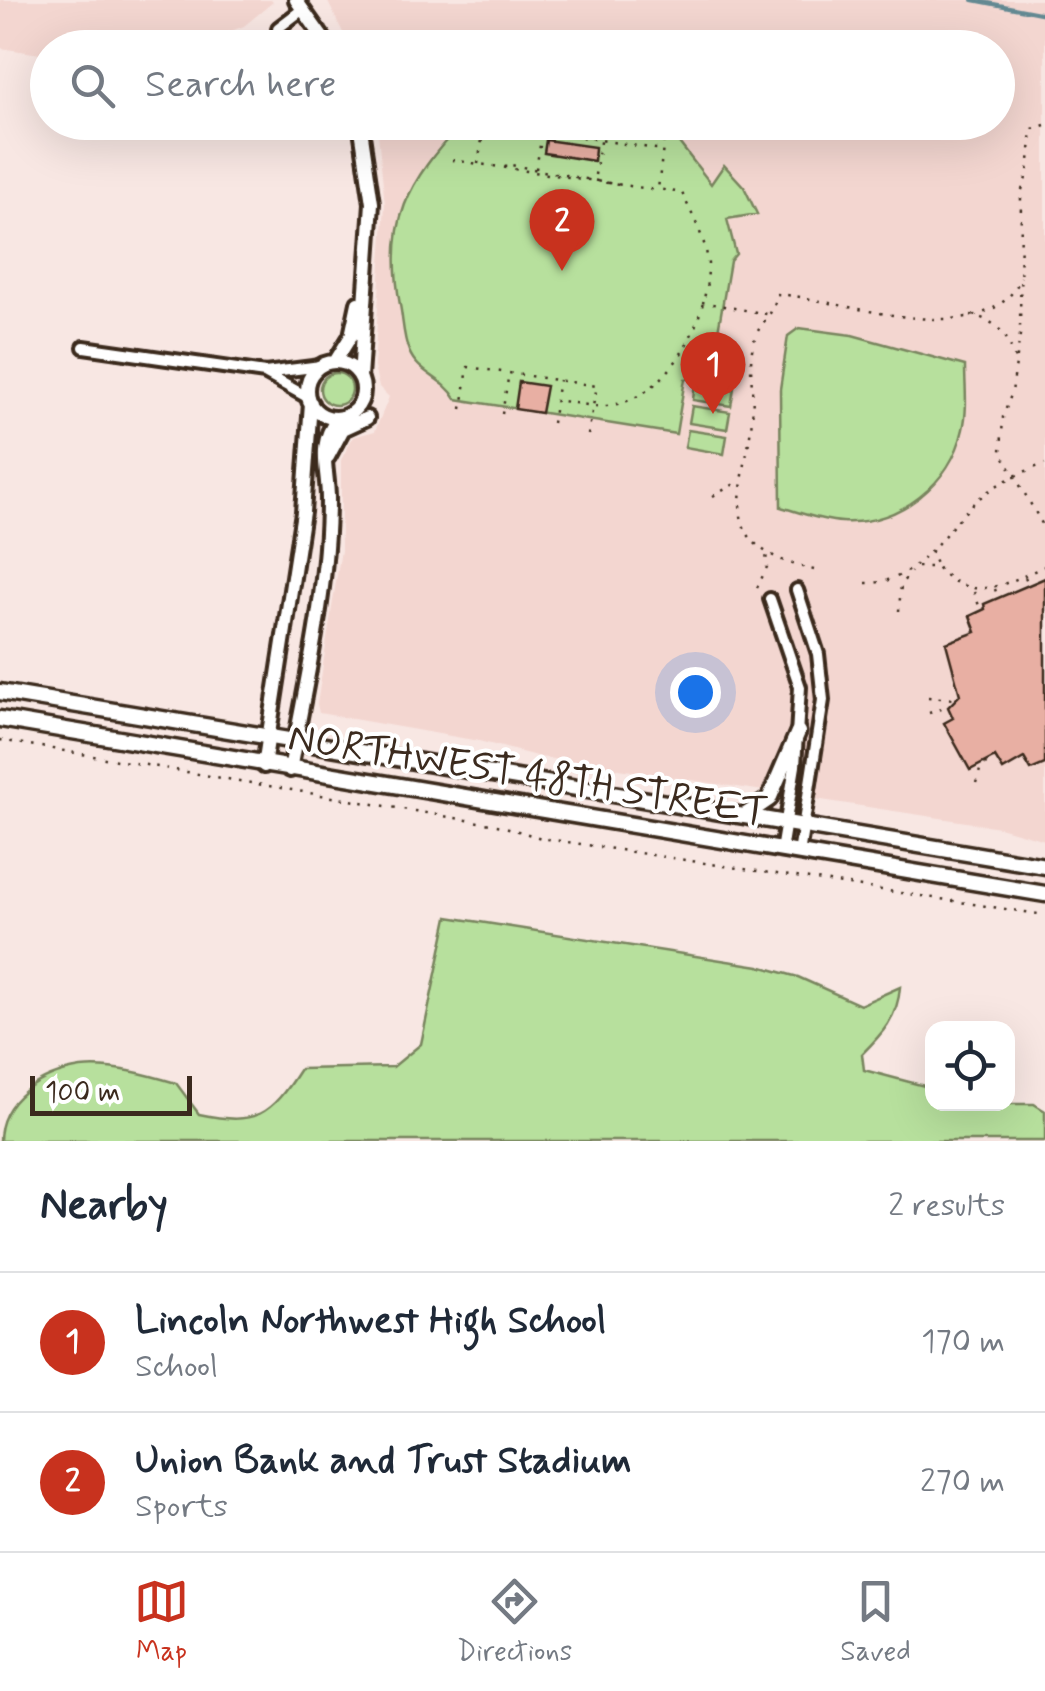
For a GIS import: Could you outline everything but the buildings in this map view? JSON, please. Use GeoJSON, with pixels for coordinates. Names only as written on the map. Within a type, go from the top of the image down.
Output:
{"type":"FeatureCollection","features":[{"type":"Feature","properties":{"kind":"main road","name":"NORTHWEST 48TH STREET"},"geometry":{"type":"LineString","coordinates":[[0,692],[1045,866]]}},
{"type":"Feature","properties":{"kind":"main road","name":"NORTHWEST 48TH STREET"},"geometry":{"type":"LineString","coordinates":[[0,719],[1045,894]]}},
{"type":"Feature","properties":{"kind":"main road"},"geometry":{"type":"LineString","coordinates":[[743,816],[769,800],[798,732]]}},
{"type":"Feature","properties":{"kind":"street"},"geometry":{"type":"LineString","coordinates":[[278,28],[299,4],[317,30]]}},
{"type":"Feature","properties":{"kind":"street"},"geometry":{"type":"LineString","coordinates":[[266,373],[310,401],[322,415],[350,415],[361,403],[372,203],[364,140]]}},
{"type":"Feature","properties":{"kind":"street"},"geometry":{"type":"LineString","coordinates":[[264,766],[306,485],[310,380],[328,364],[357,315],[368,156]]}},
{"type":"Feature","properties":{"kind":"street"},"geometry":{"type":"LineString","coordinates":[[84,347],[266,373],[328,364],[350,366],[360,377]]}},
{"type":"Feature","properties":{"kind":"street"},"geometry":{"type":"LineString","coordinates":[[290,770],[326,555],[324,443],[338,418]]}},
{"type":"Feature","properties":{"kind":"street"},"geometry":{"type":"LineString","coordinates":[[326,474],[335,439],[353,422],[366,418]]}},
{"type":"Feature","properties":{"kind":"street"},"geometry":{"type":"LineString","coordinates":[[797,590],[822,676],[822,716],[799,854]]}},
{"type":"Feature","properties":{"kind":"street"},"geometry":{"type":"LineString","coordinates":[[770,599],[798,671],[798,732],[780,851]]}},
{"type":"Feature","properties":{"kind":"path"},"geometry":{"type":"LineString","coordinates":[[1045,125],[1032,129],[1028,140],[1028,172],[1021,193],[1017,364],[1000,434],[1001,452],[1045,529]]}},
{"type":"Feature","properties":{"kind":"path"},"geometry":{"type":"LineString","coordinates":[[478,164],[483,140]]}},
{"type":"Feature","properties":{"kind":"path"},"geometry":{"type":"LineString","coordinates":[[536,169],[541,140]]}},
{"type":"Feature","properties":{"kind":"path"},"geometry":{"type":"LineString","coordinates":[[595,140],[664,150]]}},
{"type":"Feature","properties":{"kind":"path"},"geometry":{"type":"LineString","coordinates":[[658,189],[665,140]]}},
{"type":"Feature","properties":{"kind":"path"},"geometry":{"type":"LineString","coordinates":[[595,178],[601,141]]}},
{"type":"Feature","properties":{"kind":"path"},"geometry":{"type":"LineString","coordinates":[[452,160],[682,193],[708,262],[702,302],[691,334],[656,385],[642,397],[616,406],[556,400]]}},
{"type":"Feature","properties":{"kind":"path"},"geometry":{"type":"LineString","coordinates":[[506,168],[506,164],[595,178],[625,183],[624,187]]}},
{"type":"Feature","properties":{"kind":"path"},"geometry":{"type":"LineString","coordinates":[[814,570],[765,550],[740,516],[740,482],[752,425],[752,344],[759,328],[773,315],[777,294],[892,316],[930,319],[967,314],[1006,302],[1021,277]]}},
{"type":"Feature","properties":{"kind":"path"},"geometry":{"type":"LineString","coordinates":[[702,302],[773,315]]}},
{"type":"Feature","properties":{"kind":"path"},"geometry":{"type":"LineString","coordinates":[[967,314],[984,318],[1005,333],[1017,364]]}},
{"type":"Feature","properties":{"kind":"path"},"geometry":{"type":"LineString","coordinates":[[462,410],[468,366],[597,386],[588,435]]}},
{"type":"Feature","properties":{"kind":"path"},"geometry":{"type":"LineString","coordinates":[[502,414],[509,373]]}},
{"type":"Feature","properties":{"kind":"path"},"geometry":{"type":"LineString","coordinates":[[552,423],[559,380]]}},
{"type":"Feature","properties":{"kind":"path"},"geometry":{"type":"LineString","coordinates":[[899,611],[901,584],[981,497],[1045,464]]}},
{"type":"Feature","properties":{"kind":"path"},"geometry":{"type":"LineString","coordinates":[[713,496],[740,482]]}},
{"type":"Feature","properties":{"kind":"path"},"geometry":{"type":"LineString","coordinates":[[757,588],[766,567],[765,550]]}},
{"type":"Feature","properties":{"kind":"path"},"geometry":{"type":"LineString","coordinates":[[930,551],[937,567],[958,586],[974,591],[994,588],[1045,566]]}},
{"type":"Feature","properties":{"kind":"path"},"geometry":{"type":"LineString","coordinates":[[866,584],[897,580],[916,567],[937,567]]}},
{"type":"Feature","properties":{"kind":"path"},"geometry":{"type":"LineString","coordinates":[[1024,575],[1029,584]]}},
{"type":"Feature","properties":{"kind":"path"},"geometry":{"type":"LineString","coordinates":[[994,588],[998,598]]}},
{"type":"Feature","properties":{"kind":"path"},"geometry":{"type":"LineString","coordinates":[[974,591],[981,610]]}},
{"type":"Feature","properties":{"kind":"path"},"geometry":{"type":"LineString","coordinates":[[928,697],[956,699]]}},
{"type":"Feature","properties":{"kind":"path"},"geometry":{"type":"LineString","coordinates":[[929,713],[948,707]]}},
{"type":"Feature","properties":{"kind":"path"},"geometry":{"type":"LineString","coordinates":[[0,740],[502,826],[541,838],[1045,915]]}},
{"type":"Feature","properties":{"kind":"path"},"geometry":{"type":"LineString","coordinates":[[976,783],[982,767],[995,756]]}},
{"type":"Feature","properties":{"kind":"shaded area"},"geometry":{"type":"Polygon","coordinates":[[[0,0],[273,2],[234,30],[30,30],[30,52],[0,48],[0,0]]]}},
{"type":"Feature","properties":{"kind":"shaded area"},"geometry":{"type":"Polygon","coordinates":[[[327,0],[1045,0],[1045,840],[999,827],[540,757],[479,741],[319,713],[317,704],[341,550],[341,460],[353,437],[375,431],[389,397],[379,387],[374,367],[385,205],[379,140],[1015,140],[1015,30],[342,30],[327,0]]]}},
{"type":"Feature","properties":{"kind":"green space"},"geometry":{"type":"Polygon","coordinates":[[[447,140],[677,140],[711,184],[724,165],[744,187],[757,214],[727,219],[736,254],[730,261],[710,378],[685,379],[676,434],[456,399],[413,359],[404,334],[396,276],[399,226],[414,185],[447,140]]]}},
{"type":"Feature","properties":{"kind":"green space"},"geometry":{"type":"Polygon","coordinates":[[[799,328],[852,335],[965,366],[965,414],[957,449],[934,483],[902,508],[863,521],[842,522],[781,507],[780,389],[788,336],[799,328]]]}},
{"type":"Feature","properties":{"kind":"green space"},"geometry":{"type":"Polygon","coordinates":[[[336,373],[347,378],[352,389],[347,400],[336,405],[325,400],[320,389],[325,378],[336,373]]]}},
{"type":"Feature","properties":{"kind":"green space"},"geometry":{"type":"Polygon","coordinates":[[[695,382],[734,388],[731,406],[693,400],[695,382]]]}},
{"type":"Feature","properties":{"kind":"green space"},"geometry":{"type":"Polygon","coordinates":[[[692,406],[730,412],[727,429],[689,423],[692,406]]]}},
{"type":"Feature","properties":{"kind":"green space"},"geometry":{"type":"Polygon","coordinates":[[[688,430],[727,436],[724,454],[685,447],[688,430]]]}},
{"type":"Feature","properties":{"kind":"green space"},"geometry":{"type":"Polygon","coordinates":[[[448,917],[759,966],[798,977],[860,1005],[900,987],[892,1016],[862,1054],[864,1070],[925,1086],[925,1111],[1015,1111],[1015,1104],[1034,1104],[1045,1111],[1045,1141],[0,1141],[2,1126],[15,1101],[38,1083],[66,1071],[117,1069],[176,1083],[199,1114],[235,1119],[260,1114],[270,1107],[300,1069],[393,1067],[421,1044],[448,917]]]}},
{"type":"Feature","properties":{"kind":"waterway"},"geometry":{"type":"LineString","coordinates":[[973,0],[1045,14]]}},
{"type":"Feature","properties":{"kind":"place","name":"Union Bank and Trust Stadium"},"geometry":{"type":"Point","coordinates":[562,271]}},
{"type":"Feature","properties":{"kind":"place","name":"Lincoln Northwest High School"},"geometry":{"type":"Point","coordinates":[713,414]}}]}
